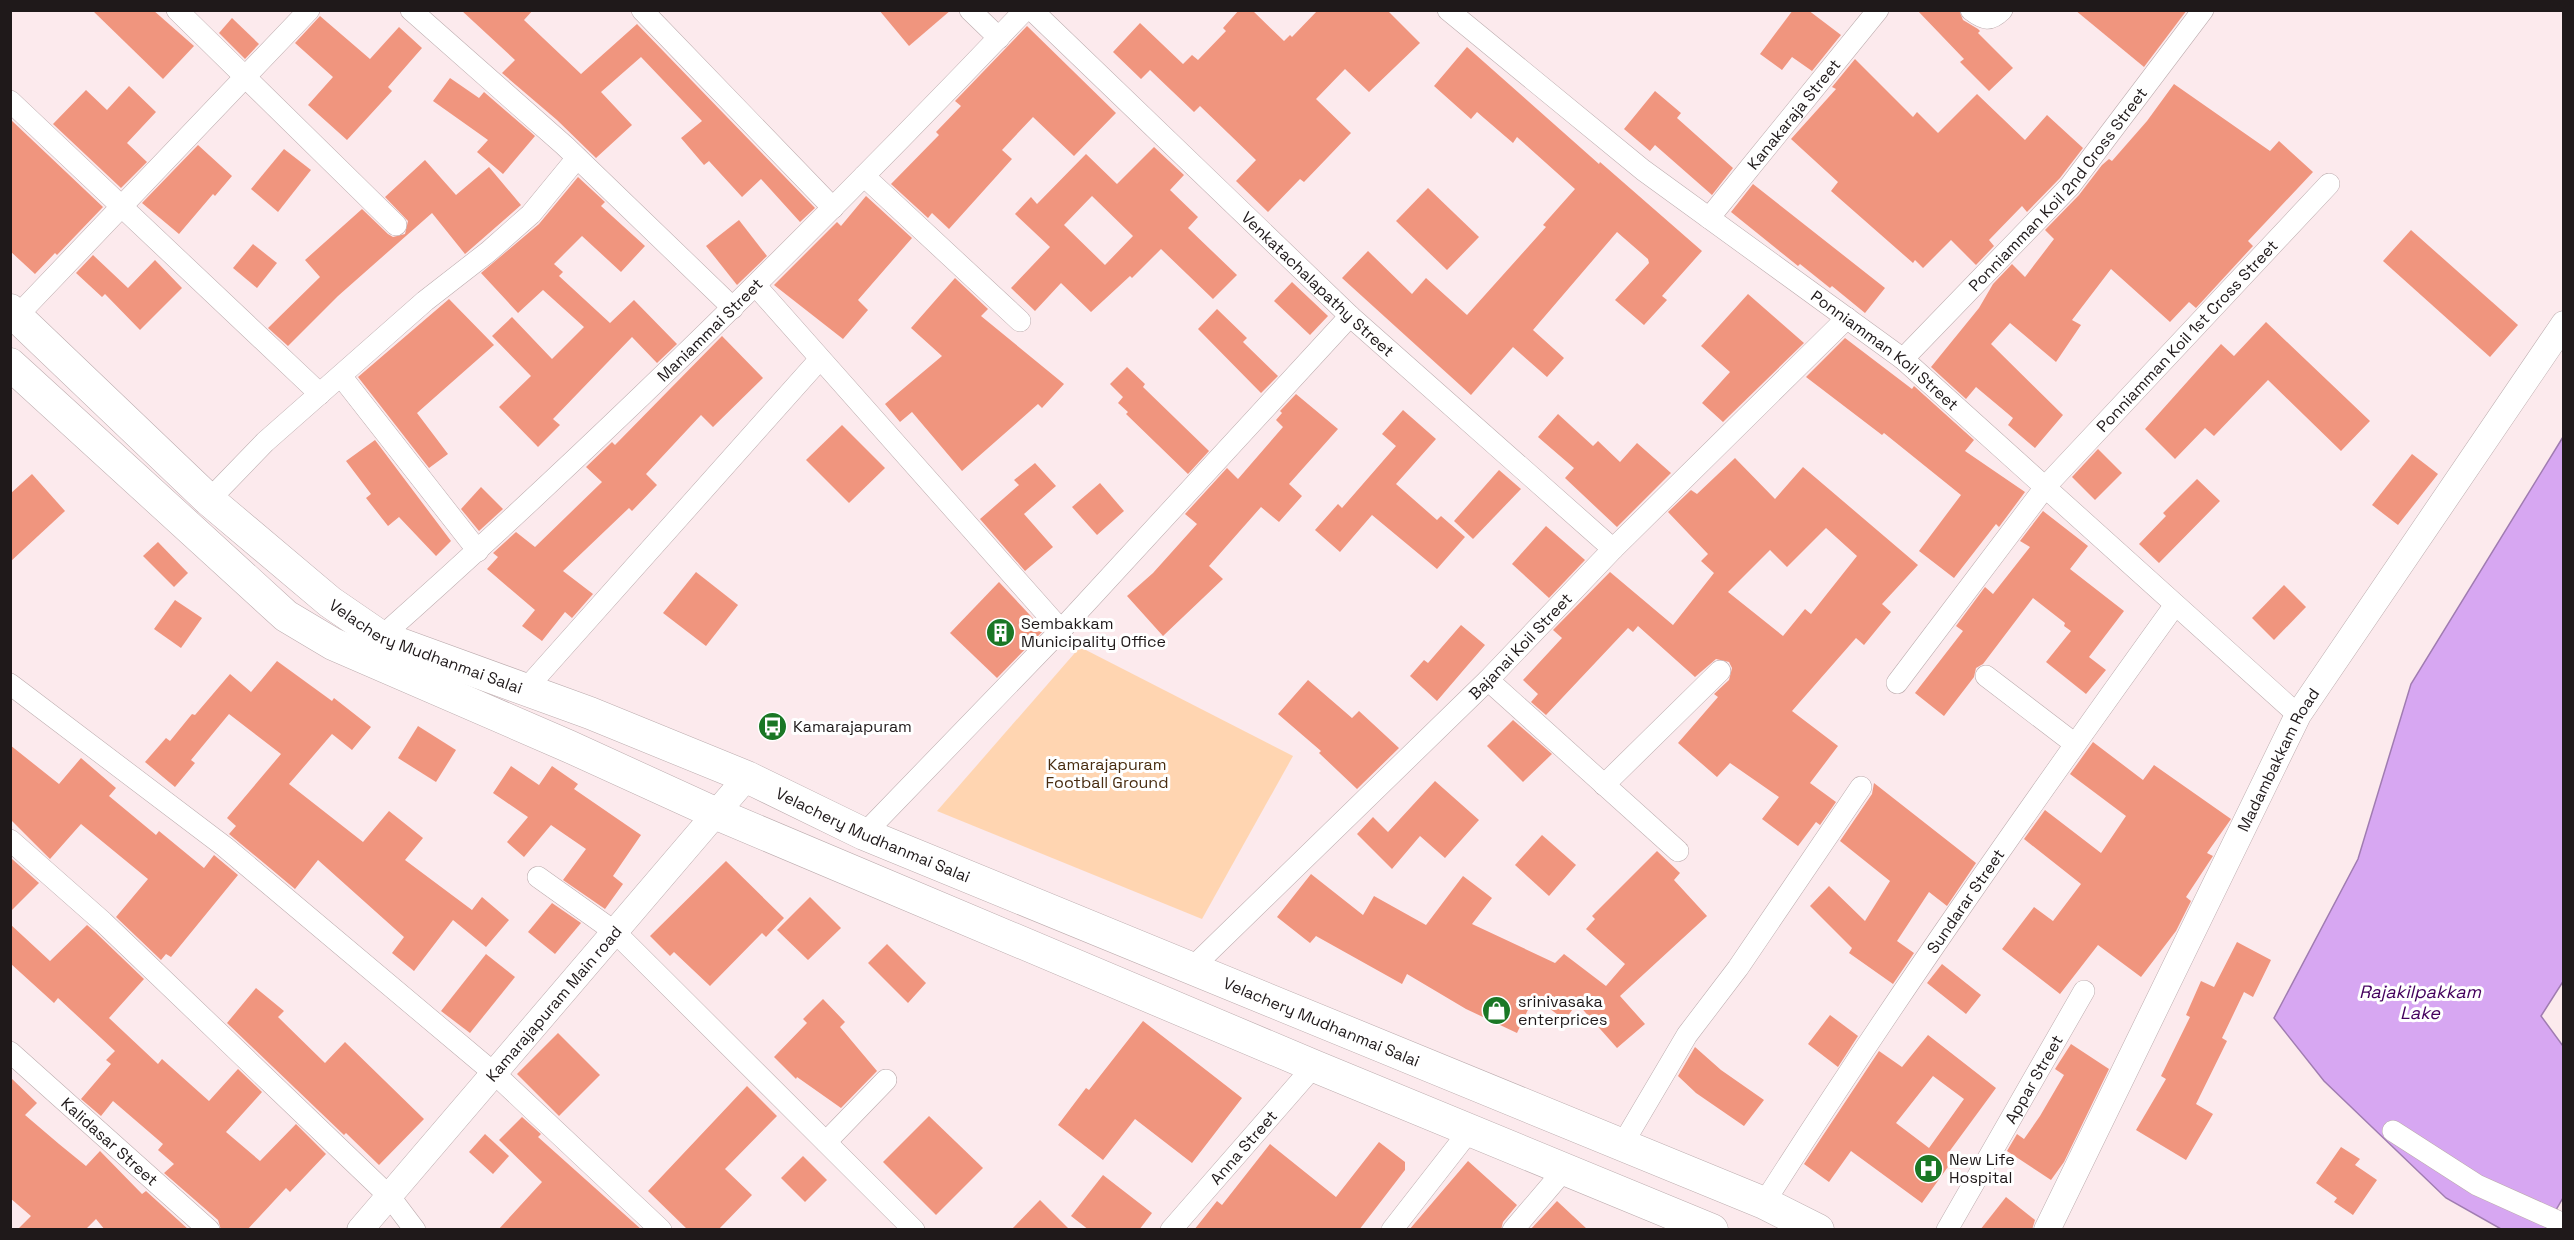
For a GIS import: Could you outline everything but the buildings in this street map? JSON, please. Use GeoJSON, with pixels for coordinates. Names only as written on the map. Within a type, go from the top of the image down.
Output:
{"type":"FeatureCollection","features":[{"type":"Feature","properties":{"kind":"main road","name":"Velachery Mudhanmai Salai"},"geometry":{"type":"LineString","coordinates":[[14,313],[209,500],[330,602],[381,637],[525,690],[747,777],[864,834],[1764,1203],[1818,1230]]}},
{"type":"Feature","properties":{"kind":"main road","name":"Velachery Mudhanmai Salai"},"geometry":{"type":"LineString","coordinates":[[10,364],[286,616],[333,644],[568,746],[717,814],[1314,1066],[1712,1230]]}},
{"type":"Feature","properties":{"kind":"street"},"geometry":{"type":"LineString","coordinates":[[177,10],[396,225]]}},
{"type":"Feature","properties":{"kind":"street"},"geometry":{"type":"LineString","coordinates":[[14,313],[121,206],[309,10]]}},
{"type":"Feature","properties":{"kind":"street"},"geometry":{"type":"LineString","coordinates":[[411,10],[577,158],[734,308]]}},
{"type":"Feature","properties":{"kind":"street"},"geometry":{"type":"LineString","coordinates":[[642,10],[833,208]]}},
{"type":"Feature","properties":{"kind":"street"},"geometry":{"type":"LineString","coordinates":[[970,10],[999,38]]}},
{"type":"Feature","properties":{"kind":"street","name":"Maniammai Street"},"geometry":{"type":"LineString","coordinates":[[381,637],[478,550],[734,308],[1025,10]]}},
{"type":"Feature","properties":{"kind":"street","name":"Venkatachalapathy Street"},"geometry":{"type":"LineString","coordinates":[[1032,10],[1350,316],[1612,549]]}},
{"type":"Feature","properties":{"kind":"street","name":"Ponniamman Koil Street"},"geometry":{"type":"LineString","coordinates":[[1448,10],[1643,170],[1903,359],[2298,714]]}},
{"type":"Feature","properties":{"kind":"street","name":"Kanakaraja Street"},"geometry":{"type":"LineString","coordinates":[[1709,218],[1878,10]]}},
{"type":"Feature","properties":{"kind":"street"},"geometry":{"type":"LineString","coordinates":[[1971,10],[1987,20],[1993,19],[2002,10]]}},
{"type":"Feature","properties":{"kind":"street","name":"Ponniamman Koil 2nd Cross Street"},"geometry":{"type":"LineString","coordinates":[[1903,359],[2070,186],[2203,10]]}},
{"type":"Feature","properties":{"kind":"street"},"geometry":{"type":"LineString","coordinates":[[10,101],[320,394]]}},
{"type":"Feature","properties":{"kind":"street"},"geometry":{"type":"LineString","coordinates":[[209,500],[265,442],[531,214],[577,158]]}},
{"type":"Feature","properties":{"kind":"street"},"geometry":{"type":"LineString","coordinates":[[864,176],[1020,321]]}},
{"type":"Feature","properties":{"kind":"street","name":"Ponniamman Koil 1st Cross Street"},"geometry":{"type":"LineString","coordinates":[[1897,683],[2046,486],[2329,184]]}},
{"type":"Feature","properties":{"kind":"street"},"geometry":{"type":"LineString","coordinates":[[756,286],[1061,630]]}},
{"type":"Feature","properties":{"kind":"street"},"geometry":{"type":"LineString","coordinates":[[864,834],[1061,630],[1350,316]]}},
{"type":"Feature","properties":{"kind":"street","name":"Bajanai Koil Street"},"geometry":{"type":"LineString","coordinates":[[1192,968],[1488,680],[1612,549],[1847,318]]}},
{"type":"Feature","properties":{"kind":"street","name":"Madambakkam Road"},"geometry":{"type":"LineString","coordinates":[[2047,1230],[2298,714],[2564,324]]}},
{"type":"Feature","properties":{"kind":"street"},"geometry":{"type":"LineString","coordinates":[[525,690],[820,359]]}},
{"type":"Feature","properties":{"kind":"street"},"geometry":{"type":"LineString","coordinates":[[341,376],[478,550]]}},
{"type":"Feature","properties":{"kind":"street","name":"Sundarar Street"},"geometry":{"type":"LineString","coordinates":[[1764,1203],[1841,1081],[2075,744],[2175,605]]}},
{"type":"Feature","properties":{"kind":"street"},"geometry":{"type":"LineString","coordinates":[[1604,785],[1720,671]]}},
{"type":"Feature","properties":{"kind":"street"},"geometry":{"type":"LineString","coordinates":[[1986,676],[2075,744]]}},
{"type":"Feature","properties":{"kind":"street"},"geometry":{"type":"LineString","coordinates":[[1488,680],[1678,851]]}},
{"type":"Feature","properties":{"kind":"street"},"geometry":{"type":"LineString","coordinates":[[10,684],[225,847],[495,1074],[661,1230]]}},
{"type":"Feature","properties":{"kind":"street","name":"Kamarajapuram Main road"},"geometry":{"type":"LineString","coordinates":[[360,1230],[747,777]]}},
{"type":"Feature","properties":{"kind":"street"},"geometry":{"type":"LineString","coordinates":[[1622,1145],[1688,1035],[1738,968],[1861,787]]}},
{"type":"Feature","properties":{"kind":"street"},"geometry":{"type":"LineString","coordinates":[[10,840],[103,922],[390,1197],[415,1230]]}},
{"type":"Feature","properties":{"kind":"street"},"geometry":{"type":"LineString","coordinates":[[538,877],[615,932],[914,1230]]}},
{"type":"Feature","properties":{"kind":"street","name":"Appar Street"},"geometry":{"type":"LineString","coordinates":[[1947,1230],[2084,991]]}},
{"type":"Feature","properties":{"kind":"street","name":"Kalidasar Street"},"geometry":{"type":"LineString","coordinates":[[10,1052],[209,1230]]}},
{"type":"Feature","properties":{"kind":"street","name":"Anna Street"},"geometry":{"type":"LineString","coordinates":[[1171,1230],[1314,1066]]}},
{"type":"Feature","properties":{"kind":"street"},"geometry":{"type":"LineString","coordinates":[[826,1142],[886,1080]]}},
{"type":"Feature","properties":{"kind":"street"},"geometry":{"type":"LineString","coordinates":[[1392,1230],[1470,1130]]}},
{"type":"Feature","properties":{"kind":"street"},"geometry":{"type":"LineString","coordinates":[[2393,1131],[2477,1185],[2564,1224]]}},
{"type":"Feature","properties":{"kind":"street"},"geometry":{"type":"LineString","coordinates":[[1514,1230],[1565,1169]]}},
{"type":"Feature","properties":{"kind":"green space","name":"Kamarajapuram Football Ground"},"geometry":{"type":"Polygon","coordinates":[[[1080,647],[1293,756],[1202,919],[937,811],[1080,647]]]}},
{"type":"Feature","properties":{"kind":"water","name":"Rajakilpakkam Lake"},"geometry":{"type":"Polygon","coordinates":[[[2563,437],[2564,980],[2541,1016],[2563,1046],[2564,1196],[2545,1229],[2501,1229],[2446,1198],[2324,1081],[2274,1018],[2358,859],[2411,684],[2563,437]]]}},
{"type":"Feature","properties":{"kind":"place","name":"Sembakkam Municipality Office"},"geometry":{"type":"Point","coordinates":[1000,632]}},
{"type":"Feature","properties":{"kind":"place","name":"Kamarajapuram"},"geometry":{"type":"Point","coordinates":[772,726]}},
{"type":"Feature","properties":{"kind":"place","name":"srinivasaka enterprices"},"geometry":{"type":"Point","coordinates":[1497,1010]}},
{"type":"Feature","properties":{"kind":"place","name":"New Life Hospital"},"geometry":{"type":"Point","coordinates":[1928,1168]}}]}
